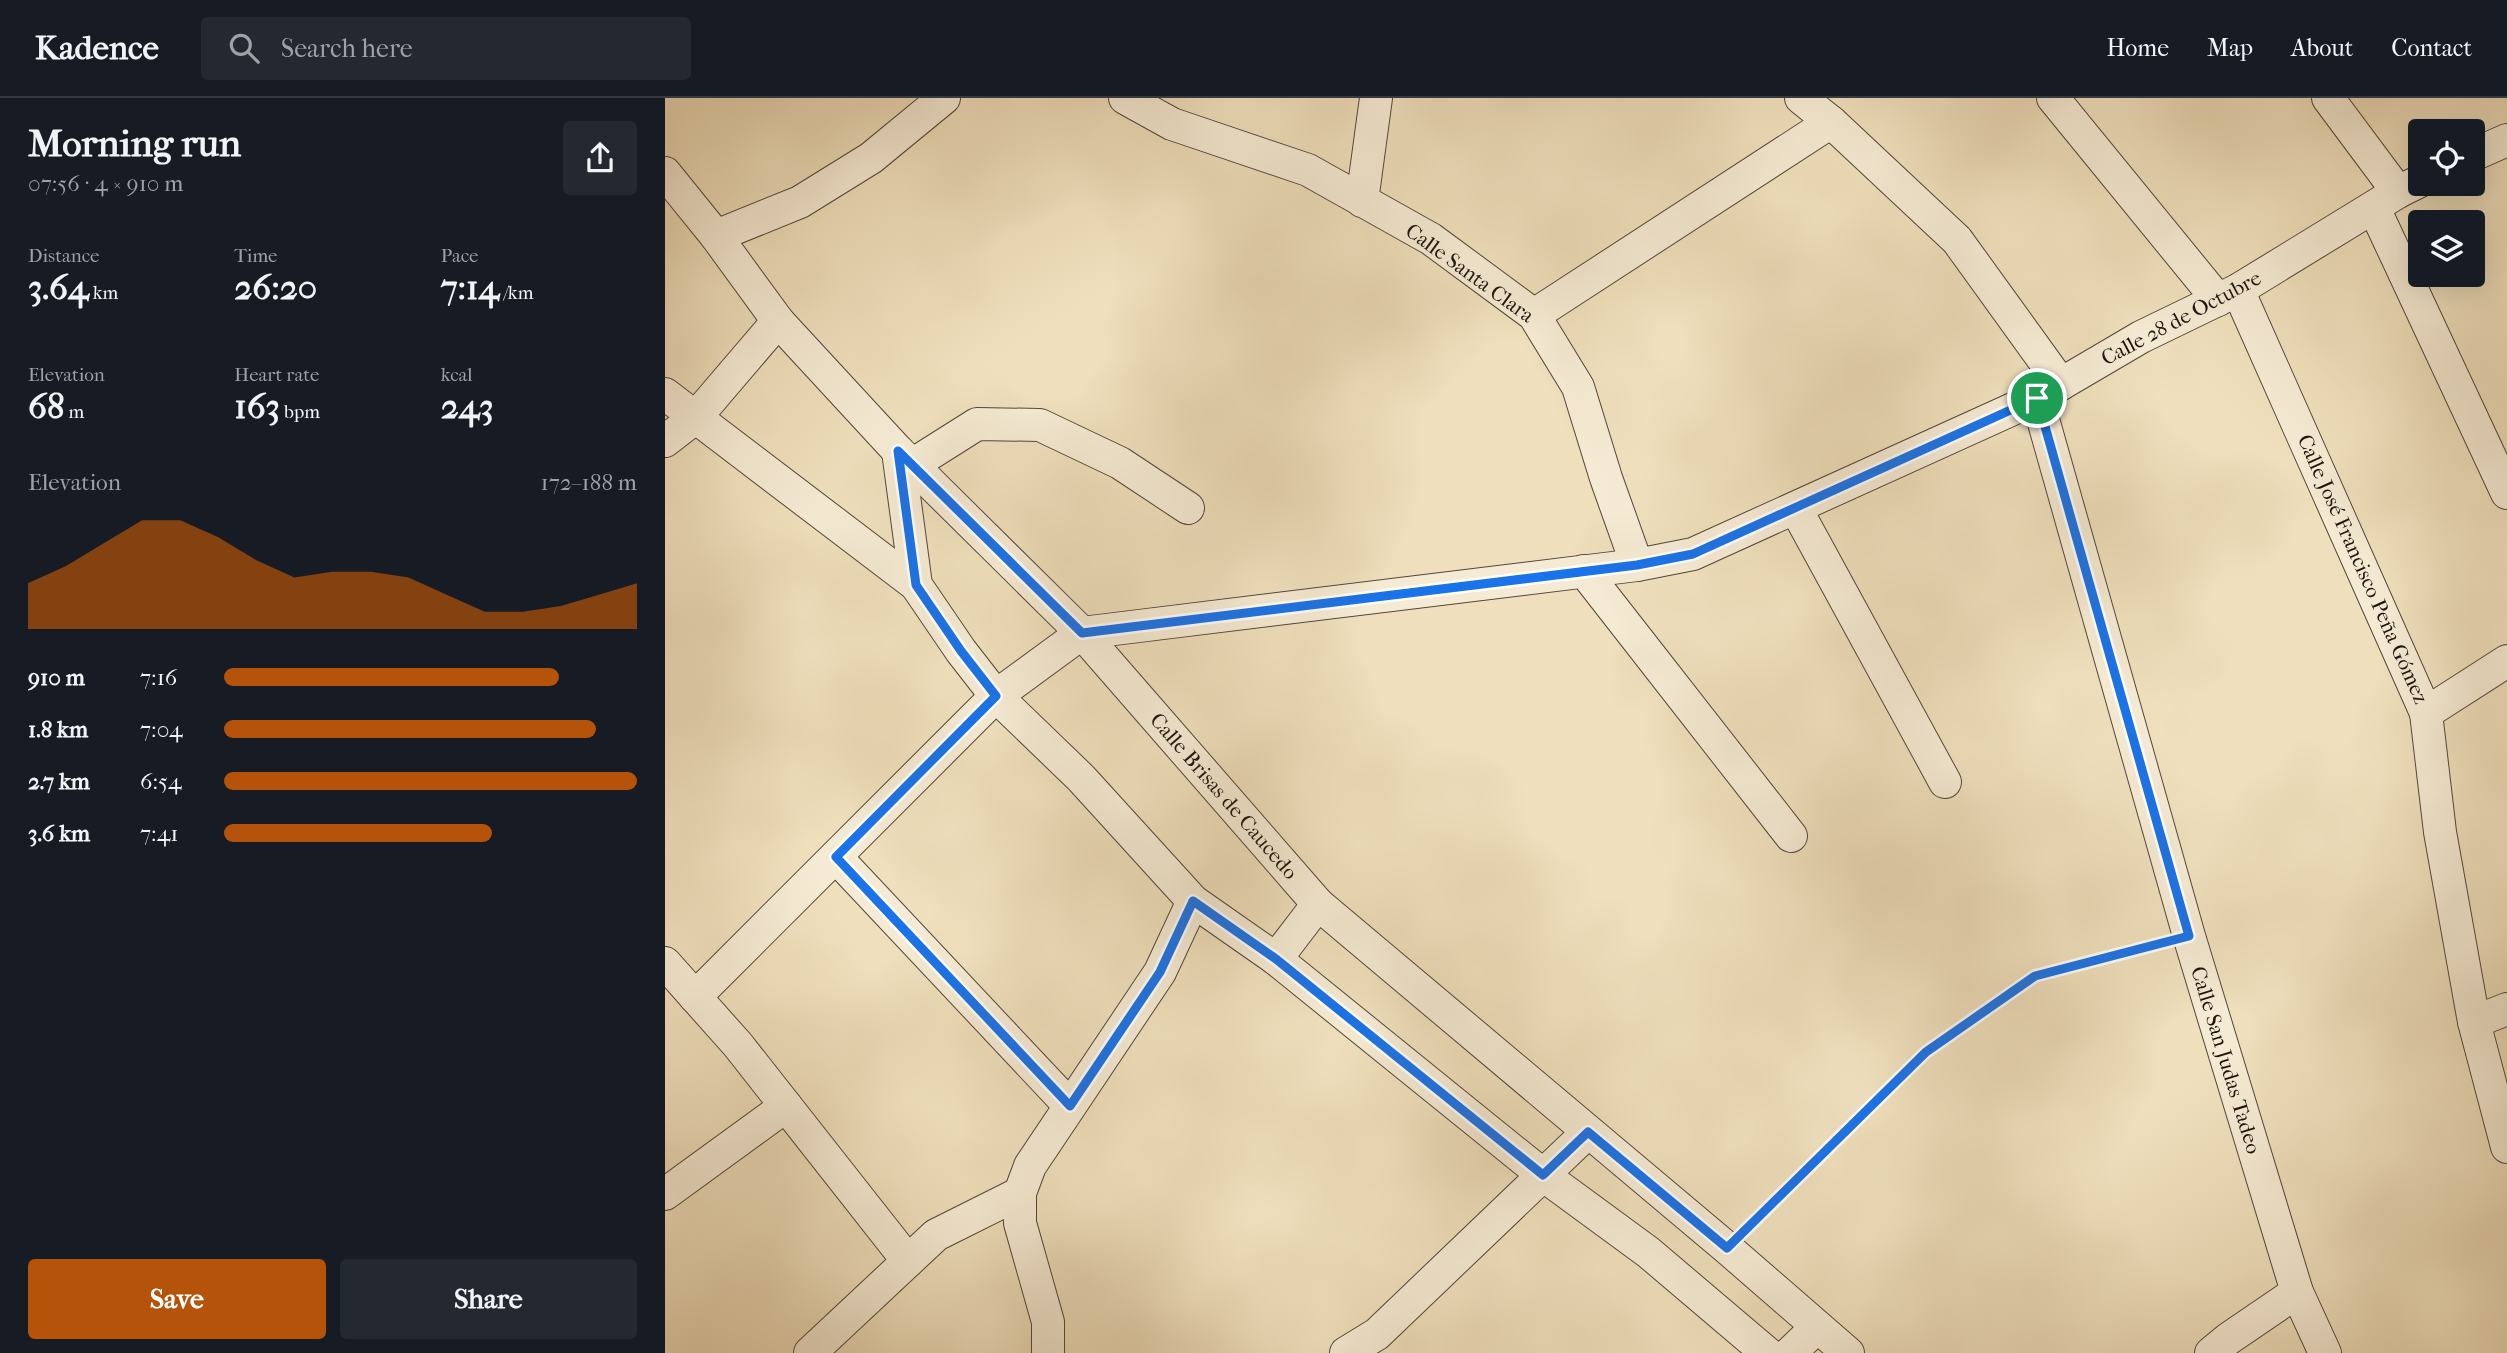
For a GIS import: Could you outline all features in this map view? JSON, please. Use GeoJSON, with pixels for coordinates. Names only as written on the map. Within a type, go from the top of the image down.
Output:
{"type":"FeatureCollection","features":[{"type":"Feature","properties":{"kind":"street"},"geometry":{"type":"LineString","coordinates":[[716,236],[800,202],[870,158],[944,98]]}},
{"type":"Feature","properties":{"kind":"street","name":"Calle Santa Clara"},"geometry":{"type":"LineString","coordinates":[[1125,98],[1172,124],[1308,170],[1431,239],[1534,316],[1578,387],[1637,565]]}},
{"type":"Feature","properties":{"kind":"street"},"geometry":{"type":"LineString","coordinates":[[1362,201],[1376,98]]}},
{"type":"Feature","properties":{"kind":"street","name":"Calle San Judas Tadeo"},"geometry":{"type":"LineString","coordinates":[[1801,98],[1831,122],[1957,240],[2049,391],[2189,936],[2297,1292],[2325,1353]]}},
{"type":"Feature","properties":{"kind":"street","name":"Calle José Francisco Peña Gómez"},"geometry":{"type":"LineString","coordinates":[[2053,98],[2228,295],[2427,713],[2440,832],[2474,1022],[2507,1147]]}},
{"type":"Feature","properties":{"kind":"street"},"geometry":{"type":"LineString","coordinates":[[2328,98],[2397,193],[2507,493]]}},
{"type":"Feature","properties":{"kind":"street"},"geometry":{"type":"LineString","coordinates":[[1534,316],[1831,122]]}},
{"type":"Feature","properties":{"kind":"street"},"geometry":{"type":"LineString","coordinates":[[2485,149],[2507,139]]}},
{"type":"Feature","properties":{"kind":"street","name":"Calle Brisas de Caucedo"},"geometry":{"type":"LineString","coordinates":[[665,173],[716,236],[778,321],[905,458],[1082,633],[1318,904],[1848,1353]]}},
{"type":"Feature","properties":{"kind":"street","name":"Calle 28 de Octubre"},"geometry":{"type":"LineString","coordinates":[[1082,633],[1637,565],[1693,554],[2049,391],[2141,337],[2228,295],[2397,193]]}},
{"type":"Feature","properties":{"kind":"street"},"geometry":{"type":"LineString","coordinates":[[665,441],[696,417],[778,321]]}},
{"type":"Feature","properties":{"kind":"street"},"geometry":{"type":"LineString","coordinates":[[665,394],[916,585],[996,696],[1081,778],[1193,901],[1276,959],[1543,1175],[1649,1252],[1767,1353]]}},
{"type":"Feature","properties":{"kind":"street"},"geometry":{"type":"LineString","coordinates":[[916,585],[905,458],[977,424],[1040,425],[1120,463],[1188,508]]}},
{"type":"Feature","properties":{"kind":"street"},"geometry":{"type":"LineString","coordinates":[[1795,509],[1945,782]]}},
{"type":"Feature","properties":{"kind":"street"},"geometry":{"type":"LineString","coordinates":[[1584,571],[1791,836]]}},
{"type":"Feature","properties":{"kind":"street"},"geometry":{"type":"LineString","coordinates":[[695,997],[996,696],[1082,633]]}},
{"type":"Feature","properties":{"kind":"street"},"geometry":{"type":"LineString","coordinates":[[2427,713],[2507,661]]}},
{"type":"Feature","properties":{"kind":"street"},"geometry":{"type":"LineString","coordinates":[[836,857],[1070,1106]]}},
{"type":"Feature","properties":{"kind":"street"},"geometry":{"type":"LineString","coordinates":[[1048,1353],[1048,1322],[1020,1223],[1020,1193],[1030,1166],[1160,972],[1193,901]]}},
{"type":"Feature","properties":{"kind":"street"},"geometry":{"type":"LineString","coordinates":[[1276,959],[1318,904]]}},
{"type":"Feature","properties":{"kind":"street"},"geometry":{"type":"LineString","coordinates":[[665,963],[738,1045],[908,1261]]}},
{"type":"Feature","properties":{"kind":"street"},"geometry":{"type":"LineString","coordinates":[[2474,1022],[2507,1009]]}},
{"type":"Feature","properties":{"kind":"street"},"geometry":{"type":"LineString","coordinates":[[665,1194],[786,1106]]}},
{"type":"Feature","properties":{"kind":"street"},"geometry":{"type":"LineString","coordinates":[[1346,1353],[1377,1334],[1588,1132]]}},
{"type":"Feature","properties":{"kind":"street"},"geometry":{"type":"LineString","coordinates":[[810,1353],[936,1235],[1020,1193]]}},
{"type":"Feature","properties":{"kind":"street"},"geometry":{"type":"LineString","coordinates":[[2211,1353],[2297,1292]]}},
{"type":"Feature","properties":{"kind":"street"},"geometry":{"type":"LineString","coordinates":[[1790,1353],[1817,1328]]}},
{"type":"Feature","properties":{"kind":"path"},"geometry":{"type":"LineString","coordinates":[[1727,1248],[1926,1052],[2035,976],[2189,936]]}},
{"type":"Feature","properties":{"kind":"route"},"geometry":{"type":"LineString","coordinates":[[2037,398],[2189,936],[2035,976],[1926,1052],[1727,1248],[1588,1132],[1543,1175],[1276,959],[1193,901],[1160,972],[1070,1106],[836,857],[996,696],[916,585],[898,451],[1082,633],[1637,565],[1693,554],[2037,398]]}}]}
